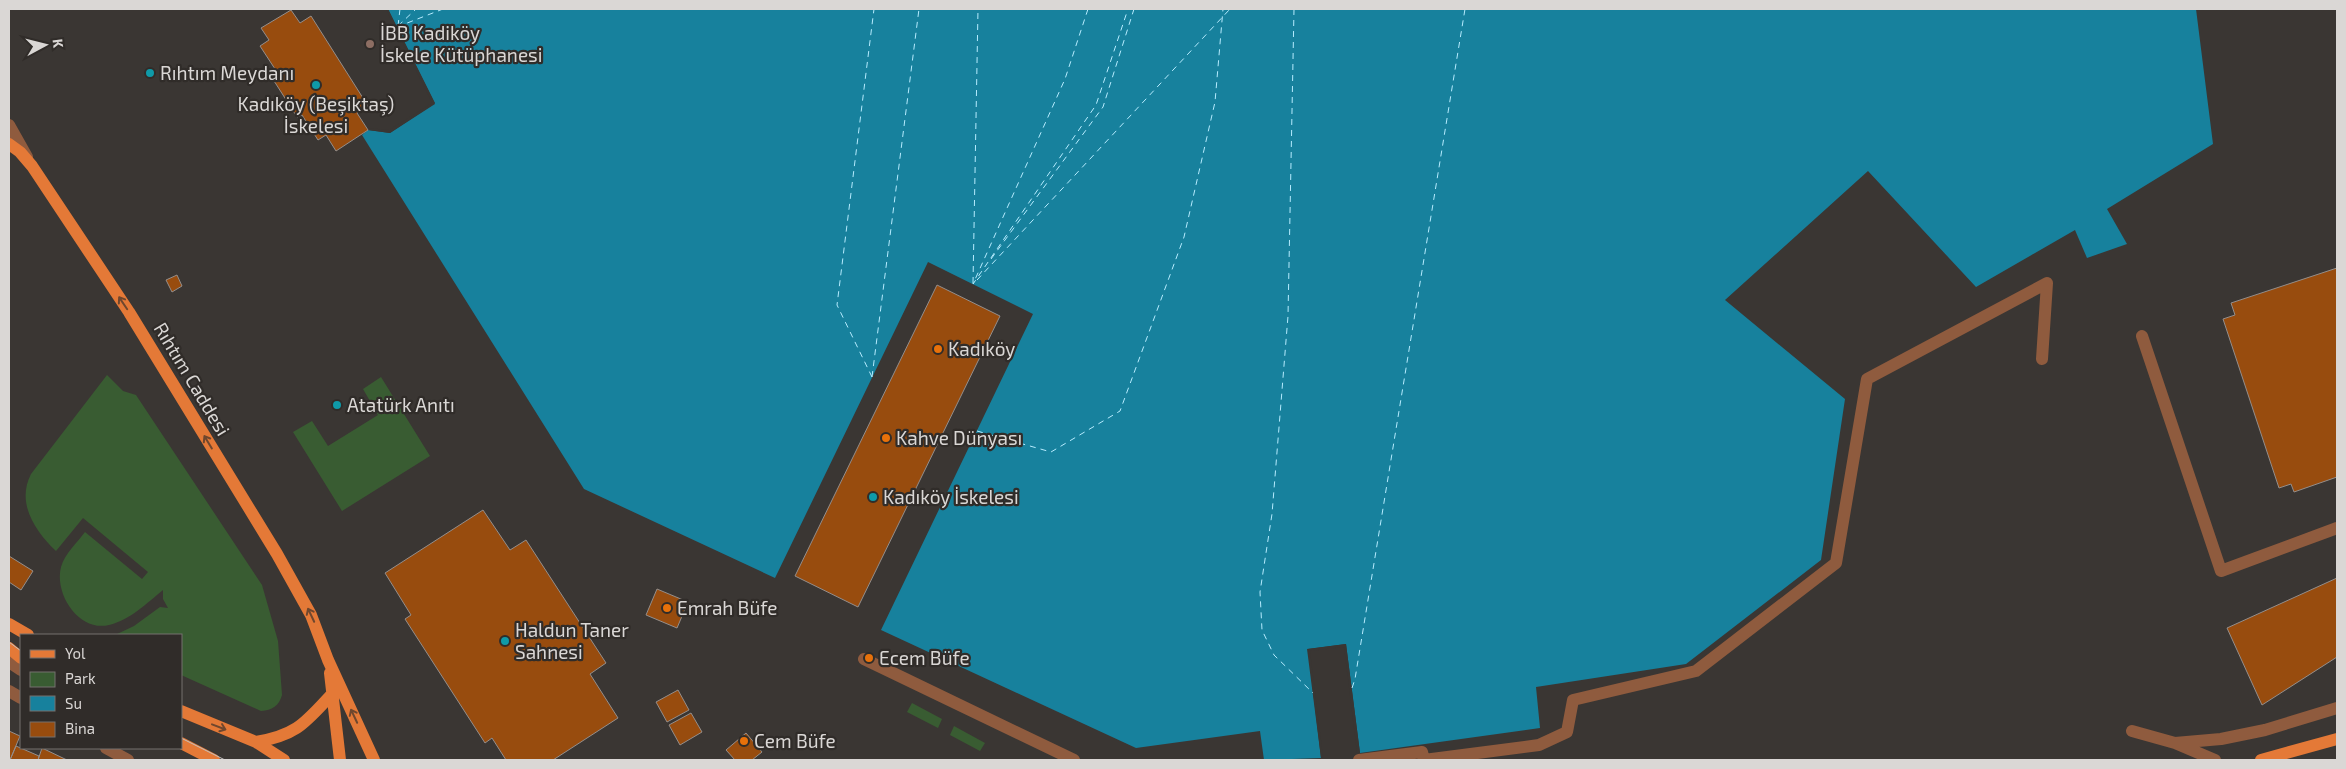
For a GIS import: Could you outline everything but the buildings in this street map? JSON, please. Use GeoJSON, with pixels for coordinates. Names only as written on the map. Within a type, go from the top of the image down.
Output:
{"type":"FeatureCollection","features":[{"type":"Feature","properties":{"kind":"main road"},"geometry":{"type":"LineString","coordinates":[[9,144],[20,152],[32,166]]}},
{"type":"Feature","properties":{"kind":"main road","name":"Rıhtım Caddesi"},"geometry":{"type":"LineString","coordinates":[[32,166],[129,312],[277,554],[311,615],[328,660],[374,760]]}},
{"type":"Feature","properties":{"kind":"main road"},"geometry":{"type":"LineString","coordinates":[[9,624],[26,634]]}},
{"type":"Feature","properties":{"kind":"main road"},"geometry":{"type":"LineString","coordinates":[[9,648],[20,657]]}},
{"type":"Feature","properties":{"kind":"main road","name":"Rıhtım Caddesi"},"geometry":{"type":"LineString","coordinates":[[328,660],[340,760]]}},
{"type":"Feature","properties":{"kind":"main road"},"geometry":{"type":"LineString","coordinates":[[256,742],[290,733],[304,724],[332,694]]}},
{"type":"Feature","properties":{"kind":"main road"},"geometry":{"type":"LineString","coordinates":[[182,711],[256,742],[284,760]]}},
{"type":"Feature","properties":{"kind":"main road"},"geometry":{"type":"LineString","coordinates":[[2261,760],[2337,739]]}},
{"type":"Feature","properties":{"kind":"main road"},"geometry":{"type":"LineString","coordinates":[[182,744],[214,760]]}},
{"type":"Feature","properties":{"kind":"street","name":"Rıhtım Caddesi"},"geometry":{"type":"LineString","coordinates":[[9,124],[32,166]]}},
{"type":"Feature","properties":{"kind":"street"},"geometry":{"type":"LineString","coordinates":[[1359,760],[1422,752],[1424,760],[1539,745],[1567,732],[1573,700],[1696,671],[1836,563],[1866,378],[2047,283],[2042,359]]}},
{"type":"Feature","properties":{"kind":"street"},"geometry":{"type":"LineString","coordinates":[[2142,336],[2221,571],[2337,528]]}},
{"type":"Feature","properties":{"kind":"street"},"geometry":{"type":"LineString","coordinates":[[864,659],[1074,760]]}},
{"type":"Feature","properties":{"kind":"street"},"geometry":{"type":"LineString","coordinates":[[9,662],[20,669]]}},
{"type":"Feature","properties":{"kind":"street"},"geometry":{"type":"LineString","coordinates":[[9,691],[20,697]]}},
{"type":"Feature","properties":{"kind":"street"},"geometry":{"type":"LineString","coordinates":[[2176,744],[2221,739],[2266,730],[2337,708]]}},
{"type":"Feature","properties":{"kind":"street"},"geometry":{"type":"LineString","coordinates":[[2132,731],[2176,744],[2215,760]]}},
{"type":"Feature","properties":{"kind":"street"},"geometry":{"type":"LineString","coordinates":[[108,749],[128,760]]}},
{"type":"Feature","properties":{"kind":"green space"},"geometry":{"type":"Polygon","coordinates":[[[107,375],[123,391],[136,395],[262,585],[278,641],[282,695],[277,705],[268,710],[261,711],[182,675],[182,634],[117,634],[134,626],[160,607],[168,608],[163,599],[163,590],[131,615],[117,623],[98,626],[88,623],[79,617],[65,599],[60,578],[63,562],[85,532],[142,579],[148,572],[83,518],[56,551],[41,535],[30,516],[26,495],[31,474],[107,375]]]}},
{"type":"Feature","properties":{"kind":"green space"},"geometry":{"type":"Polygon","coordinates":[[[381,377],[430,456],[342,511],[293,432],[312,421],[328,446],[378,415],[363,389],[381,377]]]}},
{"type":"Feature","properties":{"kind":"green space"},"geometry":{"type":"Polygon","coordinates":[[[912,703],[942,719],[938,728],[907,712],[912,703]]]}},
{"type":"Feature","properties":{"kind":"green space"},"geometry":{"type":"Polygon","coordinates":[[[954,726],[985,743],[980,751],[950,735],[954,726]]]}},
{"type":"Feature","properties":{"kind":"water"},"geometry":{"type":"Polygon","coordinates":[[[388,9],[2196,9],[2213,144],[2107,209],[2127,244],[2087,258],[2075,230],[1976,287],[1868,171],[1725,300],[1845,399],[1821,560],[1686,664],[1536,687],[1540,728],[1360,753],[1346,644],[1308,649],[1321,758],[1264,760],[1260,731],[1136,748],[881,630],[1033,314],[928,262],[775,578],[584,489],[362,135],[368,130],[390,133],[435,103],[388,9]]]}},
{"type":"Feature","properties":{"kind":"pier"},"geometry":{"type":"Polygon","coordinates":[[[386,9],[388,9],[435,104],[390,133],[368,130],[366,128],[389,130],[432,103],[386,9]]]}},
{"type":"Feature","properties":{"kind":"pier"},"geometry":{"type":"Polygon","coordinates":[[[1346,644],[1360,753],[1357,753],[1344,647],[1310,651],[1323,757],[1321,758],[1307,649],[1346,644]]]}},
{"type":"Feature","properties":{"kind":"ferry route"},"geometry":{"type":"LineString","coordinates":[[398,26],[400,9]]}},
{"type":"Feature","properties":{"kind":"ferry route"},"geometry":{"type":"LineString","coordinates":[[398,26],[416,9]]}},
{"type":"Feature","properties":{"kind":"ferry route"},"geometry":{"type":"LineString","coordinates":[[397,27],[443,9]]}},
{"type":"Feature","properties":{"kind":"ferry route"},"geometry":{"type":"LineString","coordinates":[[872,377],[837,305],[874,9]]}},
{"type":"Feature","properties":{"kind":"ferry route"},"geometry":{"type":"LineString","coordinates":[[872,377],[919,9]]}},
{"type":"Feature","properties":{"kind":"ferry route"},"geometry":{"type":"LineString","coordinates":[[973,283],[978,9]]}},
{"type":"Feature","properties":{"kind":"ferry route"},"geometry":{"type":"LineString","coordinates":[[1088,9],[1065,79],[973,284],[1096,105],[1128,9]]}},
{"type":"Feature","properties":{"kind":"ferry route"},"geometry":{"type":"LineString","coordinates":[[991,259],[1103,107],[1134,9]]}},
{"type":"Feature","properties":{"kind":"ferry route"},"geometry":{"type":"LineString","coordinates":[[977,431],[1051,452],[1120,411],[1184,237],[1215,102],[1223,9]]}},
{"type":"Feature","properties":{"kind":"ferry route"},"geometry":{"type":"LineString","coordinates":[[977,280],[1230,9]]}},
{"type":"Feature","properties":{"kind":"ferry route"},"geometry":{"type":"LineString","coordinates":[[1294,9],[1288,316],[1272,514],[1260,592],[1262,630],[1274,655],[1313,693]]}},
{"type":"Feature","properties":{"kind":"ferry route"},"geometry":{"type":"LineString","coordinates":[[1352,688],[1465,9]]}},
{"type":"Feature","properties":{"kind":"tram line"},"geometry":{"type":"LineString","coordinates":[[9,642],[20,650]]}},
{"type":"Feature","properties":{"kind":"tram line"},"geometry":{"type":"LineString","coordinates":[[182,738],[225,760]]}},
{"type":"Feature","properties":{"kind":"place","name":"İBB Kadiköy İskele Kütüphanesi"},"geometry":{"type":"Point","coordinates":[370,44]}},
{"type":"Feature","properties":{"kind":"place","name":"Rıhtım Meydanı"},"geometry":{"type":"Point","coordinates":[150,73]}},
{"type":"Feature","properties":{"kind":"place","name":"Kadıköy (Beşiktaş) İskelesi"},"geometry":{"type":"Point","coordinates":[316,85]}},
{"type":"Feature","properties":{"kind":"place","name":"Kadıköy"},"geometry":{"type":"Point","coordinates":[938,349]}},
{"type":"Feature","properties":{"kind":"place","name":"Atatürk Anıtı"},"geometry":{"type":"Point","coordinates":[337,405]}},
{"type":"Feature","properties":{"kind":"place","name":"Kahve Dünyası"},"geometry":{"type":"Point","coordinates":[886,438]}},
{"type":"Feature","properties":{"kind":"place","name":"Kadıköy İskelesi"},"geometry":{"type":"Point","coordinates":[873,497]}},
{"type":"Feature","properties":{"kind":"place","name":"Emrah Büfe"},"geometry":{"type":"Point","coordinates":[667,608]}},
{"type":"Feature","properties":{"kind":"place","name":"Haldun Taner Sahnesi"},"geometry":{"type":"Point","coordinates":[505,641]}},
{"type":"Feature","properties":{"kind":"place","name":"Ecem Büfe"},"geometry":{"type":"Point","coordinates":[869,658]}},
{"type":"Feature","properties":{"kind":"place","name":"Cem Büfe"},"geometry":{"type":"Point","coordinates":[744,741]}}]}
